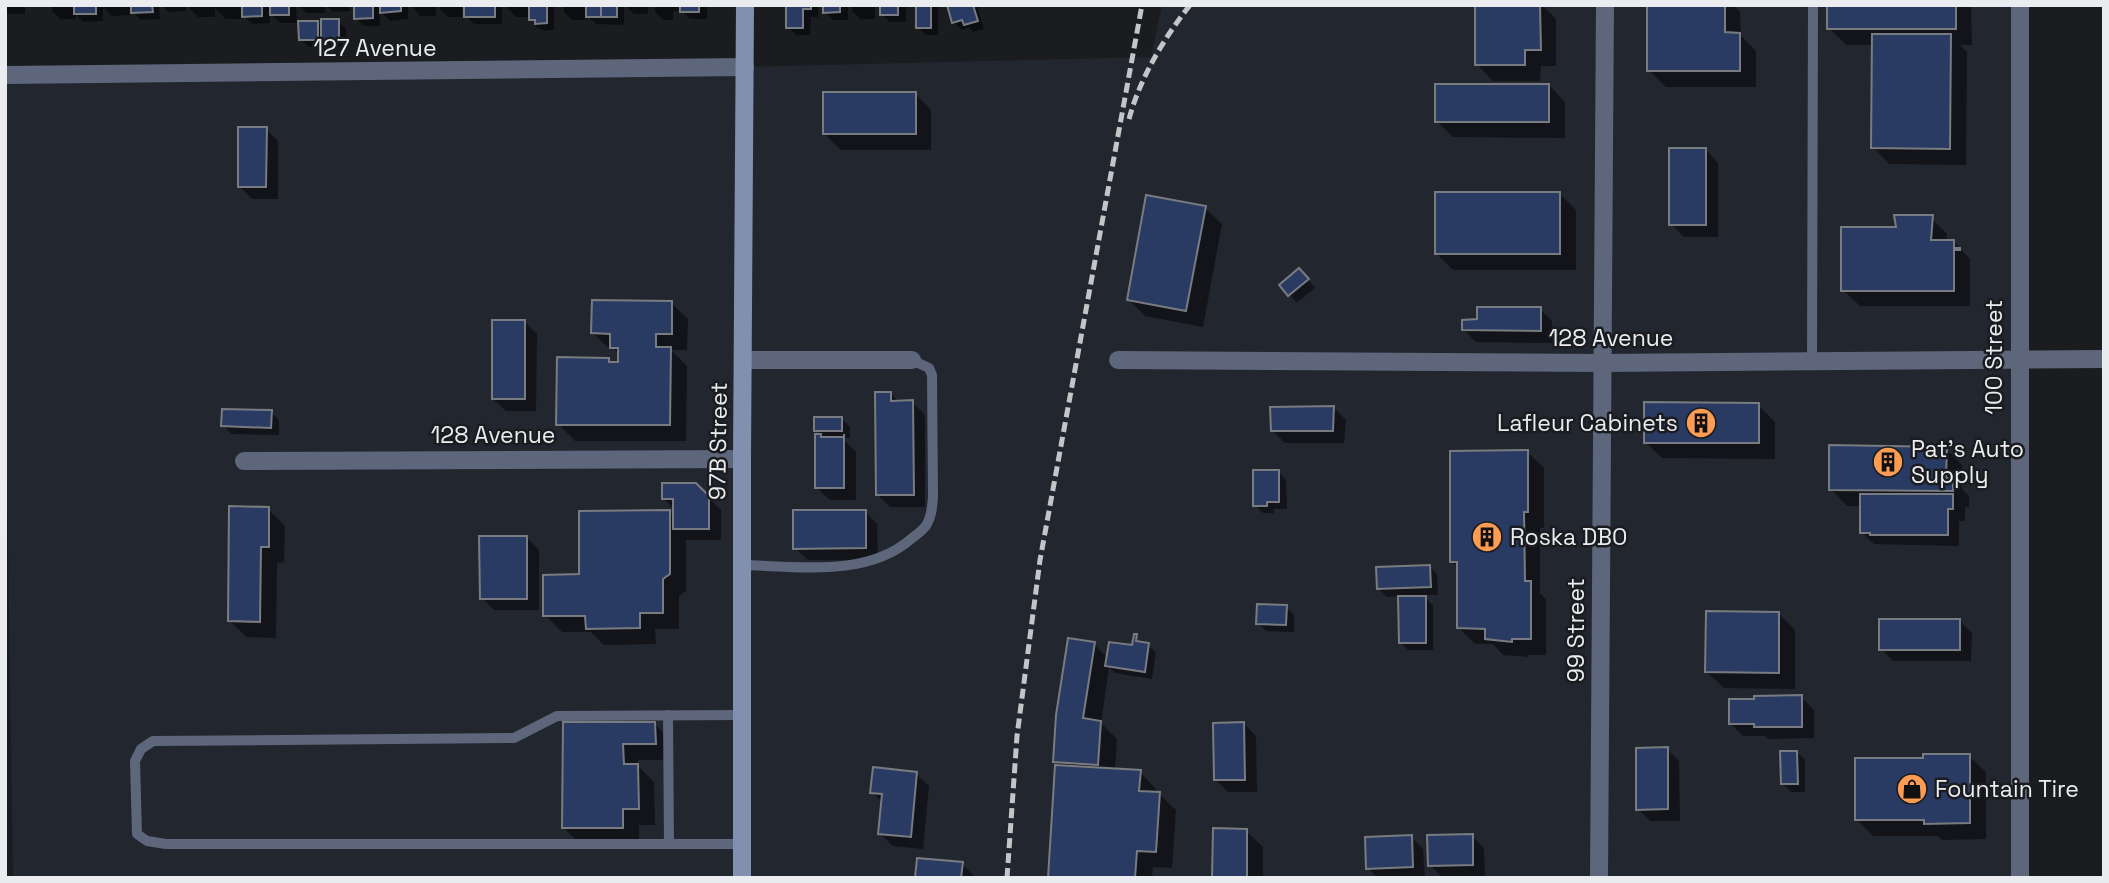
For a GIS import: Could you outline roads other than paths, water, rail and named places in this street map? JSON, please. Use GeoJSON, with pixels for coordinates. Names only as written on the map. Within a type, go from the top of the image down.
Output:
{"type":"FeatureCollection","features":[{"type":"Feature","properties":{"kind":"street","name":"97B Street"},"geometry":{"type":"LineString","coordinates":[[742,878],[745,5]]}},
{"type":"Feature","properties":{"kind":"street","name":"99 Street"},"geometry":{"type":"LineString","coordinates":[[1600,878],[1605,5]]}},
{"type":"Feature","properties":{"kind":"street","name":"100 Street"},"geometry":{"type":"LineString","coordinates":[[2020,5],[2020,878]]}},
{"type":"Feature","properties":{"kind":"street","name":"127 Avenue"},"geometry":{"type":"LineString","coordinates":[[5,75],[745,67]]}},
{"type":"Feature","properties":{"kind":"street","name":"128 Avenue"},"geometry":{"type":"LineString","coordinates":[[1118,359],[1602,363],[2104,359]]}},
{"type":"Feature","properties":{"kind":"street"},"geometry":{"type":"LineString","coordinates":[[743,360],[912,360]]}},
{"type":"Feature","properties":{"kind":"street","name":"128 Avenue"},"geometry":{"type":"LineString","coordinates":[[244,461],[742,459]]}},
{"type":"Feature","properties":{"kind":"lane"},"geometry":{"type":"LineString","coordinates":[[1812,362],[1813,5]]}},
{"type":"Feature","properties":{"kind":"lane"},"geometry":{"type":"LineString","coordinates":[[742,565],[843,567],[863,563],[891,553],[926,527],[933,497],[932,375],[929,368],[912,360]]}},
{"type":"Feature","properties":{"kind":"lane"},"geometry":{"type":"LineString","coordinates":[[668,715],[669,844]]}},
{"type":"Feature","properties":{"kind":"lane"},"geometry":{"type":"LineString","coordinates":[[742,715],[557,716],[514,738],[153,741],[141,749],[135,761],[138,834],[147,841],[742,844]]}},
{"type":"Feature","properties":{"kind":"railway"},"geometry":{"type":"LineString","coordinates":[[1007,878],[1017,736],[1040,560],[1142,5]]}},
{"type":"Feature","properties":{"kind":"railway"},"geometry":{"type":"LineString","coordinates":[[1129,119],[1154,59],[1190,5]]}},
{"type":"Feature","properties":{"kind":"place","name":"Lafleur Cabinets"},"geometry":{"type":"Point","coordinates":[1701,423]}},
{"type":"Feature","properties":{"kind":"place","name":"Pat's Auto Supply"},"geometry":{"type":"Point","coordinates":[1888,462]}},
{"type":"Feature","properties":{"kind":"place","name":"Roska DBO"},"geometry":{"type":"Point","coordinates":[1487,537]}},
{"type":"Feature","properties":{"kind":"place","name":"Fountain Tire"},"geometry":{"type":"Point","coordinates":[1912,789]}}]}
